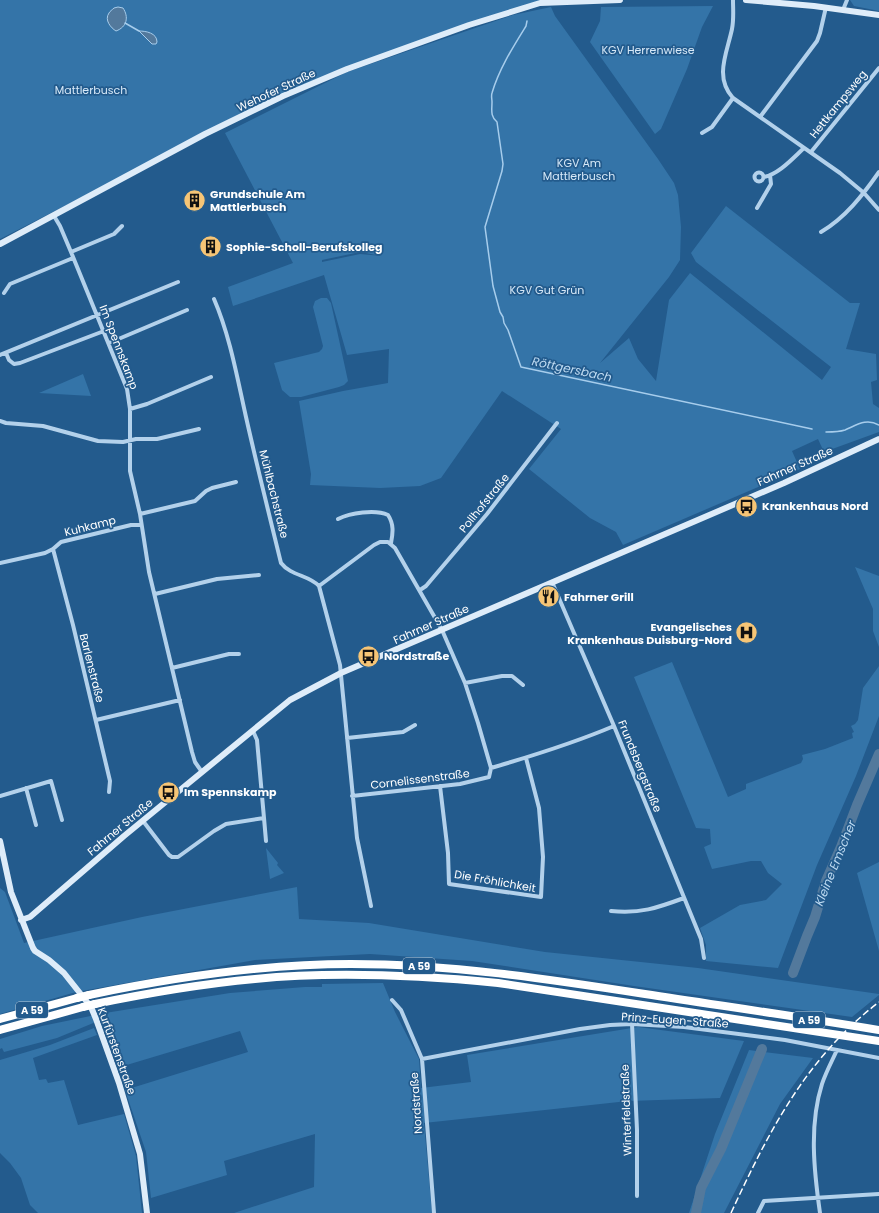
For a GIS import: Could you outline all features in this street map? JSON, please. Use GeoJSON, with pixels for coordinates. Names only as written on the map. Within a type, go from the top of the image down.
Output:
{"type":"FeatureCollection","features":[{"type":"Feature","properties":{"kind":"highway","name":"A 59"},"geometry":{"type":"LineString","coordinates":[[0,1019],[89,995],[148,983],[255,968],[350,964],[399,965],[499,973],[876,1030]]}},
{"type":"Feature","properties":{"kind":"highway","name":"A 59"},"geometry":{"type":"LineString","coordinates":[[0,1030],[95,1004],[149,993],[256,979],[350,974],[399,975],[513,985],[862,1038],[879,1042]]}},
{"type":"Feature","properties":{"kind":"highway"},"geometry":{"type":"LineString","coordinates":[[0,1036],[30,1027],[54,1015]]}},
{"type":"Feature","properties":{"kind":"street","name":"Wehofer Straße"},"geometry":{"type":"LineString","coordinates":[[0,244],[205,134],[282,96],[321,80],[395,51],[540,3],[620,0]]}},
{"type":"Feature","properties":{"kind":"street"},"geometry":{"type":"LineString","coordinates":[[733,0],[732,26],[722,68],[723,82],[728,92],[733,98],[811,152],[864,194],[879,210]]}},
{"type":"Feature","properties":{"kind":"street"},"geometry":{"type":"LineString","coordinates":[[746,0],[826,7],[879,16]]}},
{"type":"Feature","properties":{"kind":"street"},"geometry":{"type":"LineString","coordinates":[[843,10],[847,0]]}},
{"type":"Feature","properties":{"kind":"street"},"geometry":{"type":"LineString","coordinates":[[760,117],[816,41],[820,33],[826,7]]}},
{"type":"Feature","properties":{"kind":"street","name":"Hettkampsweg"},"geometry":{"type":"LineString","coordinates":[[811,152],[879,68]]}},
{"type":"Feature","properties":{"kind":"street"},"geometry":{"type":"LineString","coordinates":[[702,133],[712,127],[733,98]]}},
{"type":"Feature","properties":{"kind":"street"},"geometry":{"type":"LineString","coordinates":[[764,177],[770,175],[787,163],[804,148]]}},
{"type":"Feature","properties":{"kind":"street"},"geometry":{"type":"LineString","coordinates":[[821,232],[832,226],[864,194],[879,172]]}},
{"type":"Feature","properties":{"kind":"street"},"geometry":{"type":"LineString","coordinates":[[758,208],[771,184],[770,175]]}},
{"type":"Feature","properties":{"kind":"street","name":"Im Spennskamp"},"geometry":{"type":"LineString","coordinates":[[54,216],[71,252],[127,389],[130,409],[130,471],[140,514],[145,552],[195,762],[202,772]]}},
{"type":"Feature","properties":{"kind":"street"},"geometry":{"type":"LineString","coordinates":[[71,252],[114,234],[122,226]]}},
{"type":"Feature","properties":{"kind":"street"},"geometry":{"type":"LineString","coordinates":[[4,293],[10,284],[73,258]]}},
{"type":"Feature","properties":{"kind":"street"},"geometry":{"type":"LineString","coordinates":[[0,355],[178,282]]}},
{"type":"Feature","properties":{"kind":"street","name":"Mühlbachstraße"},"geometry":{"type":"LineString","coordinates":[[214,299],[221,315],[231,349],[282,563],[289,570],[312,580],[319,586]]}},
{"type":"Feature","properties":{"kind":"street"},"geometry":{"type":"LineString","coordinates":[[109,343],[187,310]]}},
{"type":"Feature","properties":{"kind":"street"},"geometry":{"type":"LineString","coordinates":[[6,353],[9,360],[14,364],[20,363],[104,331]]}},
{"type":"Feature","properties":{"kind":"street"},"geometry":{"type":"LineString","coordinates":[[130,409],[147,404],[211,377]]}},
{"type":"Feature","properties":{"kind":"street"},"geometry":{"type":"LineString","coordinates":[[0,421],[6,424],[43,426],[98,441],[130,441],[136,438],[162,438],[199,429]]}},
{"type":"Feature","properties":{"kind":"street","name":"Pollhofstraße"},"geometry":{"type":"LineString","coordinates":[[420,590],[426,586],[487,514],[557,423]]}},
{"type":"Feature","properties":{"kind":"street","name":"Fahrner Straße"},"geometry":{"type":"LineString","coordinates":[[21,920],[30,917],[290,700],[341,673],[784,483],[879,439]]}},
{"type":"Feature","properties":{"kind":"street"},"geometry":{"type":"LineString","coordinates":[[140,514],[195,501],[206,491],[212,488],[236,482]]}},
{"type":"Feature","properties":{"kind":"street"},"geometry":{"type":"LineString","coordinates":[[338,519],[356,513],[383,512],[388,515],[390,519],[393,534],[391,543]]}},
{"type":"Feature","properties":{"kind":"street","name":"Kuhkamp"},"geometry":{"type":"LineString","coordinates":[[0,564],[53,549],[61,542],[141,525]]}},
{"type":"Feature","properties":{"kind":"street"},"geometry":{"type":"LineString","coordinates":[[371,906],[356,838],[340,665],[319,586],[374,545],[384,541],[391,543],[395,548],[442,630],[465,683],[491,768],[526,758],[614,726]]}},
{"type":"Feature","properties":{"kind":"street","name":"Barlenstraße"},"geometry":{"type":"LineString","coordinates":[[53,549],[96,720],[110,781],[109,792]]}},
{"type":"Feature","properties":{"kind":"street"},"geometry":{"type":"LineString","coordinates":[[155,594],[217,579],[259,575]]}},
{"type":"Feature","properties":{"kind":"street","name":"Frundsbergstraße"},"geometry":{"type":"LineString","coordinates":[[552,582],[614,726],[702,939],[704,958]]}},
{"type":"Feature","properties":{"kind":"street"},"geometry":{"type":"LineString","coordinates":[[172,668],[229,654],[239,654]]}},
{"type":"Feature","properties":{"kind":"street"},"geometry":{"type":"LineString","coordinates":[[465,683],[502,676],[512,676],[523,686]]}},
{"type":"Feature","properties":{"kind":"street"},"geometry":{"type":"LineString","coordinates":[[96,720],[180,700]]}},
{"type":"Feature","properties":{"kind":"street"},"geometry":{"type":"LineString","coordinates":[[347,738],[404,732],[414,725]]}},
{"type":"Feature","properties":{"kind":"street"},"geometry":{"type":"LineString","coordinates":[[253,731],[257,740],[266,840]]}},
{"type":"Feature","properties":{"kind":"street","name":"Die Fröhlichkeit"},"geometry":{"type":"LineString","coordinates":[[440,786],[448,853],[449,884],[541,898],[543,858],[540,814],[526,758]]}},
{"type":"Feature","properties":{"kind":"street","name":"Cornelissenstraße"},"geometry":{"type":"LineString","coordinates":[[352,796],[460,784],[489,777],[491,768]]}},
{"type":"Feature","properties":{"kind":"street"},"geometry":{"type":"LineString","coordinates":[[0,796],[51,781],[62,820]]}},
{"type":"Feature","properties":{"kind":"street"},"geometry":{"type":"LineString","coordinates":[[26,788],[36,825]]}},
{"type":"Feature","properties":{"kind":"street"},"geometry":{"type":"LineString","coordinates":[[143,822],[169,855],[178,857],[226,824],[264,818]]}},
{"type":"Feature","properties":{"kind":"street","name":"Kurfürstenstraße"},"geometry":{"type":"LineString","coordinates":[[0,841],[1,858],[11,892],[32,948],[64,973],[91,1007],[96,1019],[119,1083],[140,1154],[147,1213]]}},
{"type":"Feature","properties":{"kind":"street"},"geometry":{"type":"LineString","coordinates":[[611,911],[628,913],[657,908],[684,898]]}},
{"type":"Feature","properties":{"kind":"street","name":"Nordstraße"},"geometry":{"type":"LineString","coordinates":[[392,1000],[401,1010],[422,1059],[434,1213]]}},
{"type":"Feature","properties":{"kind":"street","name":"Prinz-Eugen-Straße"},"geometry":{"type":"LineString","coordinates":[[422,1059],[610,1024],[684,1027],[760,1036],[879,1058]]}},
{"type":"Feature","properties":{"kind":"street","name":"Winterfeldstraße"},"geometry":{"type":"LineString","coordinates":[[632,1024],[637,1130],[637,1196]]}},
{"type":"Feature","properties":{"kind":"street"},"geometry":{"type":"LineString","coordinates":[[820,1213],[814,1171],[817,1106],[822,1086],[837,1050]]}},
{"type":"Feature","properties":{"kind":"street"},"geometry":{"type":"LineString","coordinates":[[758,1213],[764,1201],[879,1194]]}},
{"type":"Feature","properties":{"kind":"green space","name":"Mattlerbusch"},"geometry":{"type":"Polygon","coordinates":[[[0,0],[564,0],[540,2],[321,78],[170,152],[0,239],[0,0]]]}},
{"type":"Feature","properties":{"kind":"green space"},"geometry":{"type":"Polygon","coordinates":[[[850,0],[879,0],[879,11],[854,6],[850,0]]]}},
{"type":"Feature","properties":{"kind":"green space","name":"KGV Herrenwiese"},"geometry":{"type":"Polygon","coordinates":[[[713,6],[702,27],[687,69],[661,129],[655,134],[590,42],[600,21],[601,7],[713,6]]]}},
{"type":"Feature","properties":{"kind":"green space"},"geometry":{"type":"Polygon","coordinates":[[[551,7],[555,16],[658,159],[674,183],[678,195],[681,227],[680,260],[669,277],[600,363],[629,338],[638,359],[656,381],[669,300],[690,273],[822,380],[831,367],[696,262],[691,253],[726,206],[850,303],[860,303],[846,349],[876,354],[877,380],[871,382],[873,404],[879,408],[879,432],[824,452],[818,439],[792,451],[800,469],[623,545],[616,532],[590,518],[529,469],[561,429],[502,391],[441,478],[420,486],[380,488],[310,485],[311,474],[299,401],[388,383],[389,349],[347,355],[324,275],[233,306],[228,287],[293,263],[225,133],[347,72],[513,15],[551,7]],[[360,252],[322,260],[322,262],[360,254],[382,256],[360,252]]]}},
{"type":"Feature","properties":{"kind":"green space"},"geometry":{"type":"Polygon","coordinates":[[[321,298],[327,298],[331,303],[348,381],[339,387],[301,397],[290,397],[282,390],[274,363],[319,352],[322,349],[323,346],[313,307],[315,301],[321,298]]]}},
{"type":"Feature","properties":{"kind":"green space"},"geometry":{"type":"Polygon","coordinates":[[[83,374],[91,396],[39,393],[83,374]]]}},
{"type":"Feature","properties":{"kind":"green space"},"geometry":{"type":"Polygon","coordinates":[[[855,567],[879,576],[879,647],[873,631],[873,609],[855,567]]]}},
{"type":"Feature","properties":{"kind":"green space"},"geometry":{"type":"Polygon","coordinates":[[[672,662],[728,797],[746,789],[746,784],[801,763],[803,759],[802,755],[825,749],[853,738],[852,733],[854,732],[851,726],[858,720],[863,688],[879,666],[879,716],[856,776],[817,865],[778,968],[706,961],[706,945],[700,928],[740,905],[766,900],[782,884],[768,873],[761,861],[751,861],[712,869],[704,847],[711,844],[710,829],[696,828],[634,677],[672,662]]]}},
{"type":"Feature","properties":{"kind":"green space"},"geometry":{"type":"Polygon","coordinates":[[[266,848],[284,873],[270,879],[266,848]]]}},
{"type":"Feature","properties":{"kind":"green space"},"geometry":{"type":"Polygon","coordinates":[[[879,862],[879,951],[857,873],[879,862]]]}},
{"type":"Feature","properties":{"kind":"green space"},"geometry":{"type":"Polygon","coordinates":[[[297,887],[299,919],[369,923],[545,952],[698,968],[879,995],[852,1017],[472,961],[370,954],[255,960],[76,992],[0,1014],[0,888],[5,892],[24,943],[142,917],[297,887]]]}},
{"type":"Feature","properties":{"kind":"green space"},"geometry":{"type":"Polygon","coordinates":[[[383,983],[395,1012],[419,1059],[421,1088],[471,1082],[467,1055],[638,1027],[744,1041],[720,1098],[628,1101],[424,1123],[432,1213],[234,1213],[314,1187],[315,1134],[224,1161],[227,1175],[151,1198],[146,1152],[125,1090],[248,1052],[240,1031],[120,1067],[103,1019],[57,1038],[4,1052],[2,1048],[0,1049],[0,1039],[42,1026],[105,1013],[230,993],[322,987],[322,984],[383,983]]]}},
{"type":"Feature","properties":{"kind":"green space"},"geometry":{"type":"Polygon","coordinates":[[[94,1028],[97,1035],[33,1058],[39,1080],[46,1079],[48,1083],[64,1080],[78,1125],[124,1114],[136,1156],[142,1213],[38,1213],[30,1205],[21,1178],[10,1163],[0,1153],[0,1060],[50,1045],[94,1028]]]}},
{"type":"Feature","properties":{"kind":"green space"},"geometry":{"type":"Polygon","coordinates":[[[749,1050],[813,1058],[780,1104],[724,1213],[689,1213],[715,1134],[749,1050]]]}},
{"type":"Feature","properties":{"kind":"shaded area"},"geometry":{"type":"Polygon","coordinates":[[[114,8],[123,8],[125,11],[126,21],[123,27],[116,31],[110,26],[107,18],[114,8]]]}},
{"type":"Feature","properties":{"kind":"shaded area"},"geometry":{"type":"Polygon","coordinates":[[[139,31],[148,32],[155,36],[157,39],[156,44],[152,44],[139,31]]]}},
{"type":"Feature","properties":{"kind":"waterway","name":"Röttgersbach"},"geometry":{"type":"LineString","coordinates":[[527,21],[526,26],[502,67],[492,94],[492,113],[497,122],[503,164],[485,227],[493,286],[500,312],[521,367],[812,429]]}},
{"type":"Feature","properties":{"kind":"waterway"},"geometry":{"type":"LineString","coordinates":[[125,23],[139,31]]}},
{"type":"Feature","properties":{"kind":"waterway","name":"Röttgersbach"},"geometry":{"type":"LineString","coordinates":[[826,432],[843,431],[866,422],[879,425]]}},
{"type":"Feature","properties":{"kind":"waterway","name":"Kleine Emscher"},"geometry":{"type":"LineString","coordinates":[[793,973],[815,917],[826,881],[879,754]]}},
{"type":"Feature","properties":{"kind":"waterway","name":"Kleine Emscher"},"geometry":{"type":"LineString","coordinates":[[696,1213],[701,1188],[721,1149],[762,1049]]}},
{"type":"Feature","properties":{"kind":"railway"},"geometry":{"type":"LineString","coordinates":[[731,1213],[775,1125],[810,1072],[830,1047],[853,1024],[879,1002]]}},
{"type":"Feature","properties":{"kind":"place","name":"Grundschule Am Mattlerbusch"},"geometry":{"type":"Point","coordinates":[194,200]}},
{"type":"Feature","properties":{"kind":"place","name":"Sophie-Scholl-Berufskolleg"},"geometry":{"type":"Point","coordinates":[211,247]}},
{"type":"Feature","properties":{"kind":"place","name":"Krankenhaus Nord"},"geometry":{"type":"Point","coordinates":[746,506]}},
{"type":"Feature","properties":{"kind":"place","name":"Fahrner Grill"},"geometry":{"type":"Point","coordinates":[549,597]}},
{"type":"Feature","properties":{"kind":"place","name":"Evangelisches Krankenhaus Duisburg-Nord"},"geometry":{"type":"Point","coordinates":[747,633]}},
{"type":"Feature","properties":{"kind":"place","name":"Nordstraße"},"geometry":{"type":"Point","coordinates":[369,656]}},
{"type":"Feature","properties":{"kind":"place","name":"Im Spennskamp"},"geometry":{"type":"Point","coordinates":[168,792]}},
{"type":"Feature","properties":{"kind":"park label","name":"KGV Am Mattlerbusch"},"geometry":{"type":"Point","coordinates":[579,169]}},
{"type":"Feature","properties":{"kind":"park label","name":"KGV Gut Grün"},"geometry":{"type":"Point","coordinates":[547,290]}}]}
